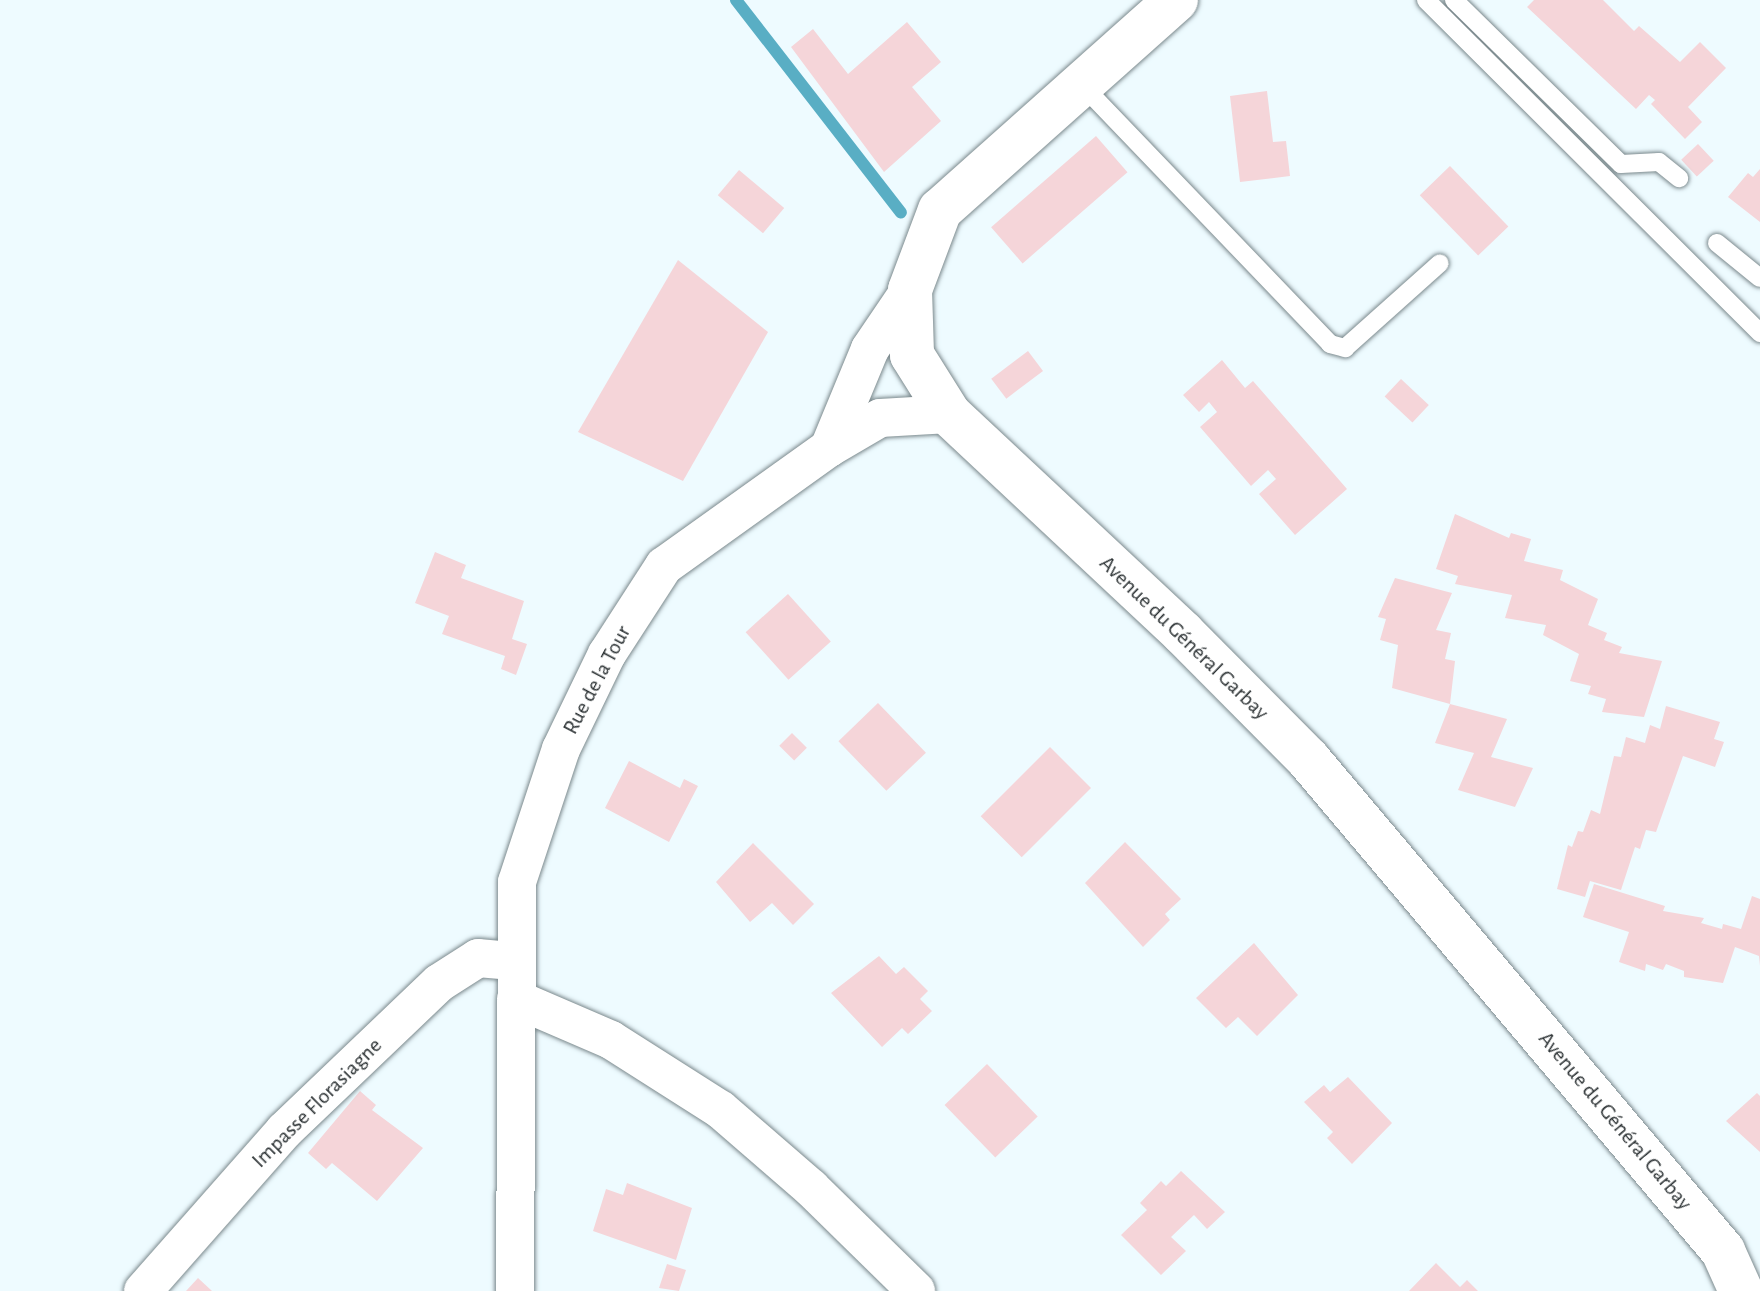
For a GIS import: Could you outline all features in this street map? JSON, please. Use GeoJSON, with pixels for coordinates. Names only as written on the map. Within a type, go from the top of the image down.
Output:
{"type":"FeatureCollection","features":[{"type":"Feature","properties":{"kind":"main road","name":"Avenue du Général Garbay"},"geometry":{"type":"LineString","coordinates":[[1176,0],[940,210],[910,290],[912,355],[949,414],[1183,633],[1308,759],[1723,1251],[1741,1291]]}},
{"type":"Feature","properties":{"kind":"street"},"geometry":{"type":"LineString","coordinates":[[829,448],[870,349],[910,290]]}},
{"type":"Feature","properties":{"kind":"street","name":"Rue de la Tour"},"geometry":{"type":"LineString","coordinates":[[515,1291],[517,882],[561,749],[607,654],[664,566],[829,448],[880,418],[949,414]]}},
{"type":"Feature","properties":{"kind":"street","name":"Impasse Florasiagne"},"geometry":{"type":"LineString","coordinates":[[143,1291],[284,1131],[439,983],[478,958],[516,961]]}},
{"type":"Feature","properties":{"kind":"street"},"geometry":{"type":"LineString","coordinates":[[516,999],[611,1040],[721,1110],[811,1188],[916,1291]]}},
{"type":"Feature","properties":{"kind":"lane"},"geometry":{"type":"LineString","coordinates":[[1426,0],[1760,333]]}},
{"type":"Feature","properties":{"kind":"lane"},"geometry":{"type":"LineString","coordinates":[[1454,0],[1621,164],[1659,162],[1679,178]]}},
{"type":"Feature","properties":{"kind":"lane"},"geometry":{"type":"LineString","coordinates":[[1082,85],[1330,344],[1345,348],[1440,263]]}},
{"type":"Feature","properties":{"kind":"lane"},"geometry":{"type":"LineString","coordinates":[[1717,243],[1760,278]]}},
{"type":"Feature","properties":{"kind":"building"},"geometry":{"type":"Polygon","coordinates":[[[1534,0],[1603,0],[1634,31],[1639,26],[1680,62],[1700,42],[1726,68],[1688,107],[1702,122],[1685,139],[1651,104],[1655,100],[1649,95],[1636,109],[1527,7],[1534,0]]]}},
{"type":"Feature","properties":{"kind":"building"},"geometry":{"type":"Polygon","coordinates":[[[907,22],[941,62],[912,87],[941,121],[884,172],[791,47],[813,29],[848,74],[907,22]]]}},
{"type":"Feature","properties":{"kind":"building"},"geometry":{"type":"Polygon","coordinates":[[[1267,91],[1273,142],[1286,141],[1290,176],[1240,182],[1230,96],[1267,91]]]}},
{"type":"Feature","properties":{"kind":"building"},"geometry":{"type":"Polygon","coordinates":[[[1096,136],[1127,172],[1023,263],[991,227],[1096,136]]]}},
{"type":"Feature","properties":{"kind":"building"},"geometry":{"type":"Polygon","coordinates":[[[1698,144],[1714,161],[1697,177],[1681,160],[1698,144]]]}},
{"type":"Feature","properties":{"kind":"building"},"geometry":{"type":"Polygon","coordinates":[[[1450,166],[1508,226],[1478,256],[1420,195],[1450,166]]]}},
{"type":"Feature","properties":{"kind":"building"},"geometry":{"type":"Polygon","coordinates":[[[1760,169],[1760,222],[1728,197],[1748,173],[1753,177],[1760,169]]]}},
{"type":"Feature","properties":{"kind":"building"},"geometry":{"type":"Polygon","coordinates":[[[739,170],[784,208],[763,233],[718,195],[739,170]]]}},
{"type":"Feature","properties":{"kind":"building"},"geometry":{"type":"Polygon","coordinates":[[[678,260],[768,332],[683,481],[578,432],[678,260]]]}},
{"type":"Feature","properties":{"kind":"building"},"geometry":{"type":"Polygon","coordinates":[[[1028,351],[1043,371],[1006,399],[991,379],[1028,351]]]}},
{"type":"Feature","properties":{"kind":"building"},"geometry":{"type":"Polygon","coordinates":[[[1222,360],[1245,388],[1253,381],[1347,489],[1295,535],[1259,494],[1276,479],[1268,470],[1251,486],[1200,427],[1217,412],[1209,402],[1199,412],[1183,395],[1222,360]]]}},
{"type":"Feature","properties":{"kind":"building"},"geometry":{"type":"Polygon","coordinates":[[[1401,379],[1429,405],[1412,422],[1385,397],[1401,379]]]}},
{"type":"Feature","properties":{"kind":"building"},"geometry":{"type":"Polygon","coordinates":[[[1455,514],[1509,538],[1511,533],[1531,539],[1524,561],[1563,570],[1560,580],[1598,599],[1588,625],[1607,633],[1604,640],[1622,647],[1619,653],[1662,661],[1644,717],[1602,712],[1606,699],[1588,694],[1591,686],[1570,681],[1579,654],[1543,635],[1546,625],[1505,618],[1512,595],[1455,584],[1458,576],[1436,569],[1455,514]]]}},
{"type":"Feature","properties":{"kind":"building"},"geometry":{"type":"Polygon","coordinates":[[[435,552],[466,565],[461,578],[524,601],[512,639],[527,644],[516,675],[501,669],[505,656],[442,634],[449,616],[415,603],[435,552]]]}},
{"type":"Feature","properties":{"kind":"building"},"geometry":{"type":"Polygon","coordinates":[[[1395,578],[1452,593],[1436,630],[1451,633],[1445,659],[1455,661],[1450,704],[1392,688],[1398,645],[1380,640],[1386,619],[1378,617],[1395,578]]]}},
{"type":"Feature","properties":{"kind":"building"},"geometry":{"type":"Polygon","coordinates":[[[788,594],[831,642],[788,680],[746,632],[788,594]]]}},
{"type":"Feature","properties":{"kind":"building"},"geometry":{"type":"Polygon","coordinates":[[[878,703],[926,753],[886,791],[838,741],[878,703]]]}},
{"type":"Feature","properties":{"kind":"building"},"geometry":{"type":"Polygon","coordinates":[[[1450,704],[1507,719],[1491,757],[1533,768],[1515,807],[1458,790],[1474,753],[1435,743],[1450,704]]]}},
{"type":"Feature","properties":{"kind":"building"},"geometry":{"type":"Polygon","coordinates":[[[1666,706],[1720,722],[1714,739],[1724,742],[1715,767],[1683,756],[1656,832],[1646,830],[1640,849],[1635,847],[1621,890],[1590,881],[1585,897],[1557,889],[1568,845],[1572,847],[1578,831],[1583,832],[1591,810],[1600,814],[1614,756],[1621,757],[1626,737],[1645,743],[1650,725],[1660,729],[1666,706]]]}},
{"type":"Feature","properties":{"kind":"building"},"geometry":{"type":"Polygon","coordinates":[[[792,733],[807,748],[794,761],[779,746],[792,733]]]}},
{"type":"Feature","properties":{"kind":"building"},"geometry":{"type":"Polygon","coordinates":[[[1050,747],[1091,788],[1022,857],[981,816],[1050,747]]]}},
{"type":"Feature","properties":{"kind":"building"},"geometry":{"type":"Polygon","coordinates":[[[629,761],[680,788],[684,779],[698,786],[669,842],[605,808],[629,761]]]}},
{"type":"Feature","properties":{"kind":"building"},"geometry":{"type":"Polygon","coordinates":[[[1125,842],[1181,899],[1165,914],[1170,920],[1143,947],[1085,883],[1125,842]]]}},
{"type":"Feature","properties":{"kind":"building"},"geometry":{"type":"Polygon","coordinates":[[[753,843],[814,904],[793,925],[772,903],[750,922],[716,882],[753,843]]]}},
{"type":"Feature","properties":{"kind":"building"},"geometry":{"type":"Polygon","coordinates":[[[1594,884],[1665,906],[1663,911],[1704,918],[1701,923],[1722,929],[1723,924],[1741,929],[1752,896],[1760,899],[1760,966],[1759,956],[1735,947],[1723,983],[1684,977],[1684,971],[1666,964],[1663,970],[1646,964],[1645,971],[1619,962],[1629,932],[1583,917],[1594,884]]]}},
{"type":"Feature","properties":{"kind":"building"},"geometry":{"type":"Polygon","coordinates":[[[1254,943],[1298,995],[1257,1036],[1238,1017],[1226,1028],[1196,998],[1254,943]]]}},
{"type":"Feature","properties":{"kind":"building"},"geometry":{"type":"Polygon","coordinates":[[[879,956],[896,974],[904,967],[928,991],[920,999],[932,1011],[908,1034],[902,1028],[882,1047],[831,993],[879,956]]]}},
{"type":"Feature","properties":{"kind":"building"},"geometry":{"type":"Polygon","coordinates":[[[987,1064],[1038,1117],[995,1157],[945,1105],[987,1064]]]}},
{"type":"Feature","properties":{"kind":"building"},"geometry":{"type":"Polygon","coordinates":[[[1348,1077],[1392,1123],[1352,1164],[1327,1138],[1333,1132],[1304,1102],[1324,1085],[1330,1092],[1348,1077]]]}},
{"type":"Feature","properties":{"kind":"building"},"geometry":{"type":"Polygon","coordinates":[[[360,1091],[376,1105],[372,1110],[423,1148],[377,1201],[332,1163],[326,1169],[308,1153],[360,1091]]]}},
{"type":"Feature","properties":{"kind":"building"},"geometry":{"type":"Polygon","coordinates":[[[1757,1093],[1760,1096],[1760,1152],[1726,1121],[1757,1093]]]}},
{"type":"Feature","properties":{"kind":"building"},"geometry":{"type":"Polygon","coordinates":[[[1181,1171],[1225,1212],[1207,1229],[1194,1215],[1171,1237],[1186,1251],[1161,1275],[1121,1235],[1147,1210],[1140,1203],[1161,1181],[1166,1186],[1181,1171]]]}},
{"type":"Feature","properties":{"kind":"building"},"geometry":{"type":"Polygon","coordinates":[[[627,1183],[692,1208],[676,1260],[593,1231],[606,1189],[623,1195],[627,1183]]]}},
{"type":"Feature","properties":{"kind":"building"},"geometry":{"type":"Polygon","coordinates":[[[1436,1263],[1460,1287],[1467,1280],[1478,1291],[1409,1291],[1436,1263]]]}},
{"type":"Feature","properties":{"kind":"building"},"geometry":{"type":"Polygon","coordinates":[[[667,1264],[686,1270],[679,1291],[659,1288],[667,1264]]]}},
{"type":"Feature","properties":{"kind":"building"},"geometry":{"type":"Polygon","coordinates":[[[198,1278],[212,1291],[186,1291],[198,1278]]]}},
{"type":"Feature","properties":{"kind":"waterway"},"geometry":{"type":"LineString","coordinates":[[736,0],[901,213]]}}]}
